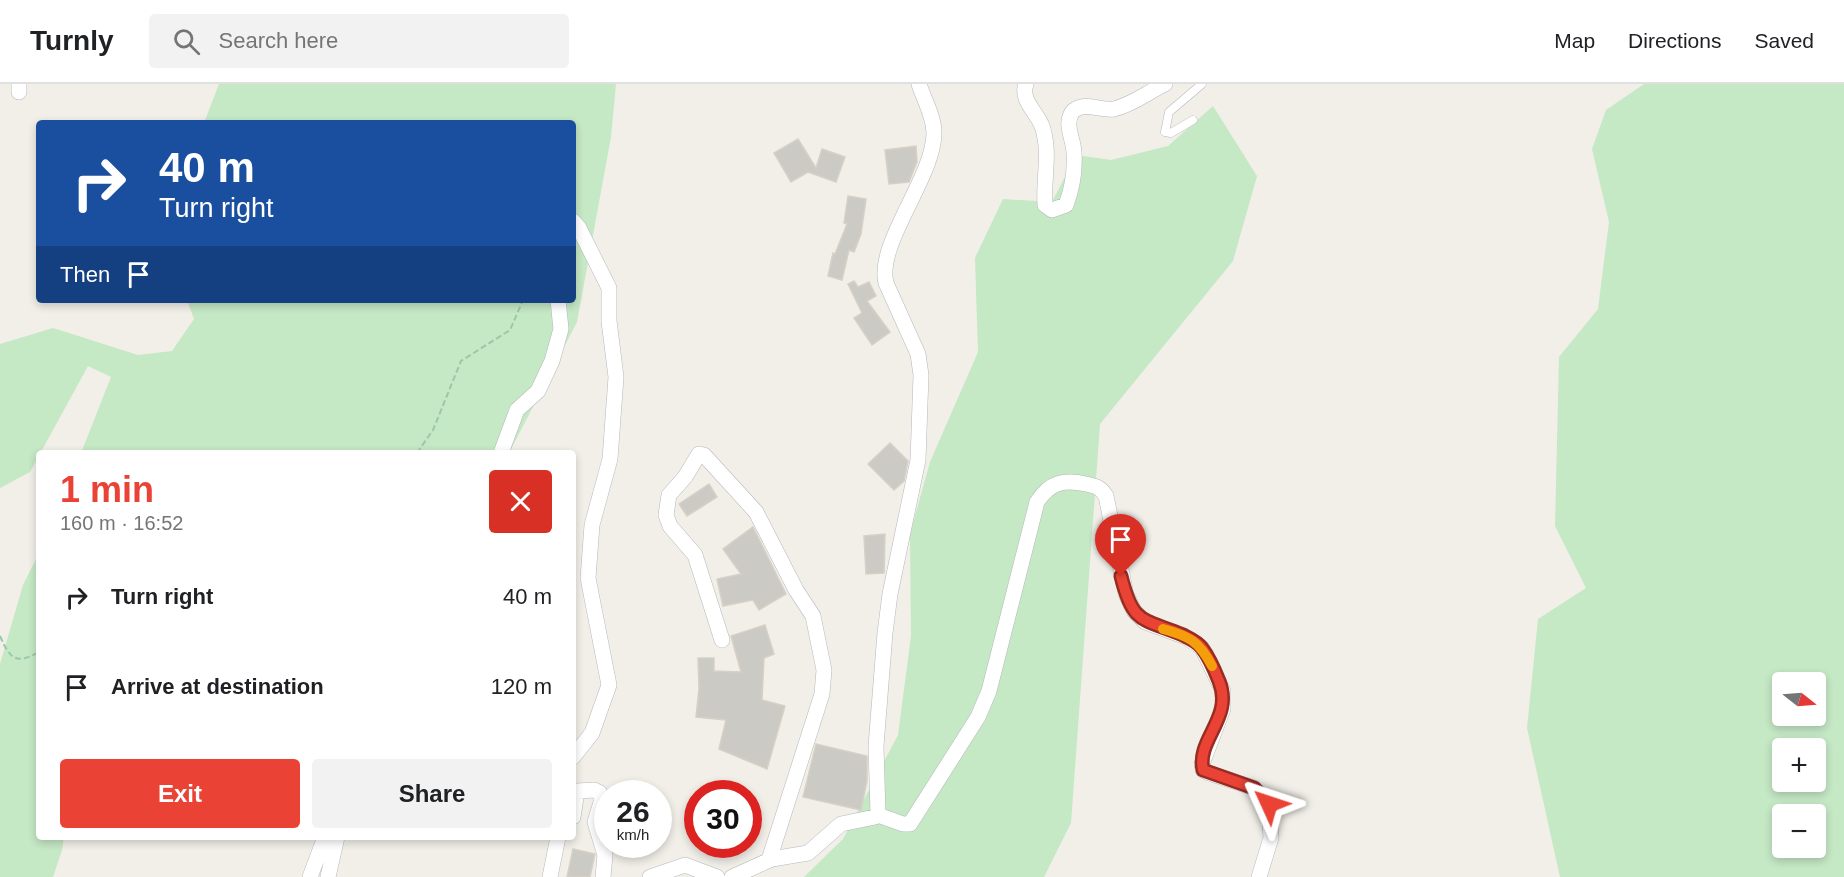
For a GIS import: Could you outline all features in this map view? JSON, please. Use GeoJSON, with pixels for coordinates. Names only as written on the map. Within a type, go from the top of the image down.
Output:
{"type":"FeatureCollection","features":[{"type":"Feature","properties":{"kind":"street"},"geometry":{"type":"LineString","coordinates":[[878,814],[876,746],[886,614],[918,460],[921,375],[918,354],[884,274],[900,224],[932,151],[934,125],[919,84]]}},
{"type":"Feature","properties":{"kind":"street"},"geometry":{"type":"LineString","coordinates":[[1026,84],[1024,95],[1044,134],[1047,159],[1045,205],[1052,210],[1066,205],[1072,184],[1074,151],[1069,119],[1073,111],[1084,106],[1103,109],[1122,106],[1165,84]]}},
{"type":"Feature","properties":{"kind":"street"},"geometry":{"type":"LineString","coordinates":[[576,224],[609,288],[609,321],[616,377],[610,459],[595,511],[588,561],[588,578],[609,685],[592,733],[576,753]]}},
{"type":"Feature","properties":{"kind":"street"},"geometry":{"type":"LineString","coordinates":[[502,450],[517,410],[538,391],[552,361],[561,329],[558,303]]}},
{"type":"Feature","properties":{"kind":"street"},"geometry":{"type":"LineString","coordinates":[[722,640],[695,555],[670,526],[666,515],[669,495],[685,477],[699,454],[704,455],[756,512],[796,590],[813,616],[820,645],[824,670],[822,694],[769,860]]}},
{"type":"Feature","properties":{"kind":"street"},"geometry":{"type":"LineString","coordinates":[[732,877],[769,860],[808,853],[841,824],[878,814],[903,824],[910,824],[978,717],[998,662],[1036,502],[1051,486],[1070,480],[1098,487],[1106,496],[1126,594],[1140,619],[1193,640],[1202,648],[1219,681],[1224,698],[1223,710],[1202,764],[1203,770],[1260,791],[1269,804],[1271,838],[1259,877]]}},
{"type":"Feature","properties":{"kind":"street"},"geometry":{"type":"LineString","coordinates":[[576,798],[577,791],[594,790],[600,793],[602,799],[596,822],[605,855],[603,877]]}},
{"type":"Feature","properties":{"kind":"street"},"geometry":{"type":"LineString","coordinates":[[310,877],[324,840]]}},
{"type":"Feature","properties":{"kind":"street"},"geometry":{"type":"LineString","coordinates":[[328,877],[336,840]]}},
{"type":"Feature","properties":{"kind":"street"},"geometry":{"type":"LineString","coordinates":[[550,877],[557,840]]}},
{"type":"Feature","properties":{"kind":"street"},"geometry":{"type":"LineString","coordinates":[[650,877],[685,865],[717,877]]}},
{"type":"Feature","properties":{"kind":"lane"},"geometry":{"type":"LineString","coordinates":[[1192,120],[1171,133],[1165,132],[1169,112],[1202,84]]}},
{"type":"Feature","properties":{"kind":"path"},"geometry":{"type":"LineString","coordinates":[[419,450],[433,430],[461,361],[510,330],[522,303]]}},
{"type":"Feature","properties":{"kind":"path"},"geometry":{"type":"LineString","coordinates":[[0,636],[9,653],[17,660],[36,653]]}},
{"type":"Feature","properties":{"kind":"green space"},"geometry":{"type":"Polygon","coordinates":[[[219,84],[616,84],[611,137],[577,322],[511,450],[82,450],[111,377],[88,366],[42,450],[36,450],[36,461],[30,472],[0,488],[0,344],[53,328],[138,355],[172,351],[194,319],[188,303],[576,303],[576,120],[205,120],[219,84]]]}},
{"type":"Feature","properties":{"kind":"green space"},"geometry":{"type":"Polygon","coordinates":[[[1644,84],[1844,84],[1844,877],[1560,877],[1527,728],[1538,619],[1586,588],[1555,526],[1559,357],[1598,309],[1609,222],[1592,149],[1606,110],[1644,84]]]}},
{"type":"Feature","properties":{"kind":"green space"},"geometry":{"type":"Polygon","coordinates":[[[1213,106],[1257,176],[1233,261],[1100,424],[1071,823],[1044,877],[804,877],[843,839],[898,735],[911,636],[910,534],[930,462],[978,352],[975,258],[1003,199],[1052,202],[1076,155],[1111,160],[1168,146],[1213,106]]]}},
{"type":"Feature","properties":{"kind":"green space"},"geometry":{"type":"Polygon","coordinates":[[[36,559],[36,840],[64,840],[53,877],[0,877],[0,664],[23,585],[36,559]]]}},
{"type":"Feature","properties":{"kind":"building"},"geometry":{"type":"Polygon","coordinates":[[[798,139],[816,168],[822,149],[845,157],[836,182],[808,172],[791,182],[774,153],[798,139]]]}},
{"type":"Feature","properties":{"kind":"building"},"geometry":{"type":"Polygon","coordinates":[[[916,146],[917,162],[909,182],[889,184],[885,150],[916,146]]]}},
{"type":"Feature","properties":{"kind":"building"},"geometry":{"type":"Polygon","coordinates":[[[848,196],[866,199],[861,234],[854,252],[849,250],[842,280],[828,276],[833,253],[835,254],[847,224],[844,223],[848,196]]]}},
{"type":"Feature","properties":{"kind":"building"},"geometry":{"type":"Polygon","coordinates":[[[854,281],[858,287],[869,282],[876,296],[867,301],[890,332],[872,345],[854,318],[862,313],[848,284],[854,281]]]}},
{"type":"Feature","properties":{"kind":"building"},"geometry":{"type":"Polygon","coordinates":[[[890,443],[908,461],[904,481],[894,490],[868,464],[890,443]]]}},
{"type":"Feature","properties":{"kind":"building"},"geometry":{"type":"Polygon","coordinates":[[[709,484],[717,497],[687,516],[679,504],[709,484]]]}},
{"type":"Feature","properties":{"kind":"building"},"geometry":{"type":"Polygon","coordinates":[[[753,527],[786,594],[759,610],[753,600],[723,606],[717,579],[741,574],[723,549],[753,527]]]}},
{"type":"Feature","properties":{"kind":"building"},"geometry":{"type":"Polygon","coordinates":[[[885,534],[884,573],[866,574],[864,536],[885,534]]]}},
{"type":"Feature","properties":{"kind":"building"},"geometry":{"type":"Polygon","coordinates":[[[765,625],[774,654],[764,658],[762,700],[785,706],[767,769],[719,749],[726,720],[696,717],[699,688],[698,658],[714,658],[714,671],[741,672],[731,636],[765,625]]]}},
{"type":"Feature","properties":{"kind":"building"},"geometry":{"type":"Polygon","coordinates":[[[816,744],[867,756],[867,781],[861,810],[803,797],[816,744]]]}},
{"type":"Feature","properties":{"kind":"building"},"geometry":{"type":"Polygon","coordinates":[[[573,849],[594,854],[590,877],[567,877],[573,849]]]}},
{"type":"Feature","properties":{"kind":"slow traffic"},"geometry":{"type":"LineString","coordinates":[[1163,629],[1193,640],[1202,648],[1212,666]]}},
{"type":"Feature","properties":{"kind":"route"},"geometry":{"type":"LineString","coordinates":[[1121,576],[1126,594],[1140,619],[1193,640],[1202,648],[1219,681],[1223,691],[1223,710],[1203,758],[1203,770],[1214,776],[1246,784],[1260,791],[1269,804]]}}]}
